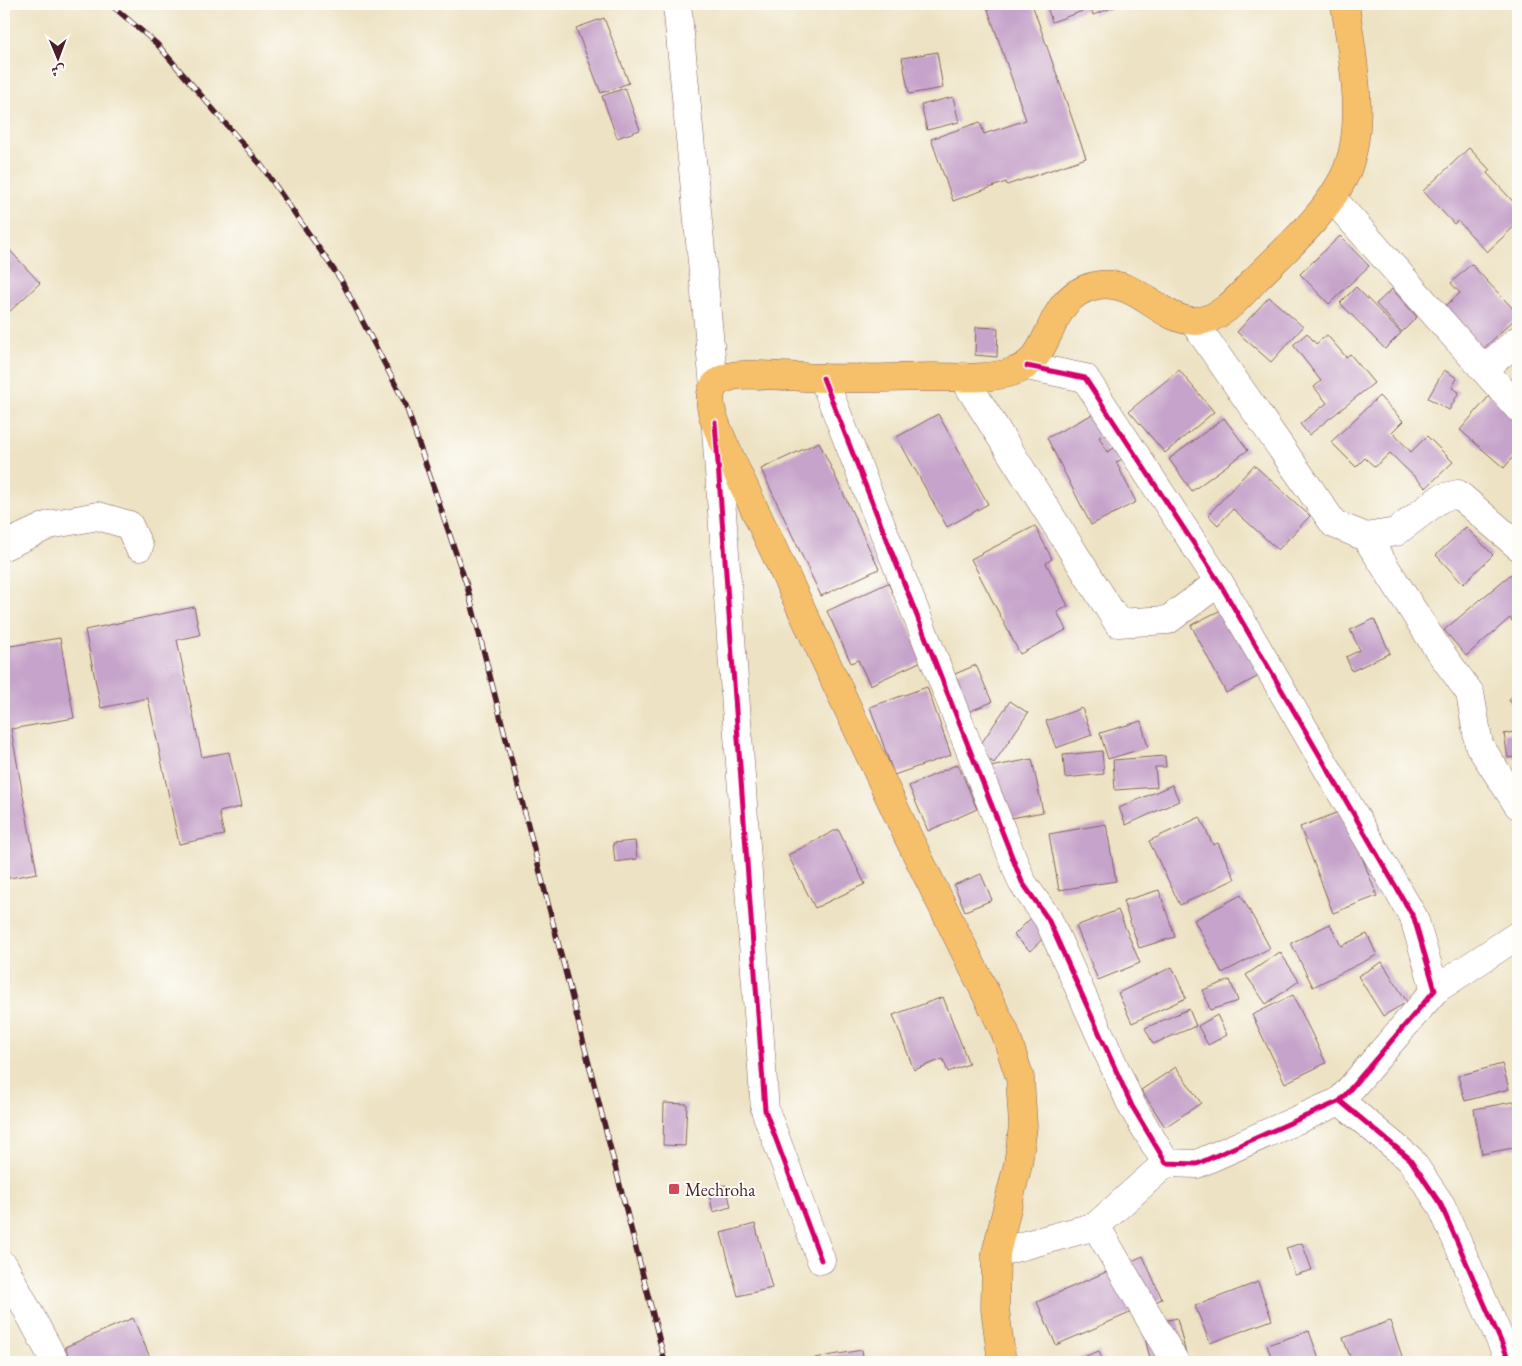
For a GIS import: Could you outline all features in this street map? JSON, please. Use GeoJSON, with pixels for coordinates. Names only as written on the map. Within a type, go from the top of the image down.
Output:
{"type":"FeatureCollection","features":[{"type":"Feature","properties":{"kind":"main road"},"geometry":{"type":"LineString","coordinates":[[1002,1362],[995,1309],[996,1253],[1018,1164],[1023,1126],[1020,1078],[1006,1032],[910,842],[715,422],[711,407],[714,386],[725,379],[739,375],[823,378],[996,376],[1027,366],[1041,349],[1063,304],[1084,289],[1106,284],[1132,290],[1176,316],[1193,321],[1206,320],[1224,311],[1296,240],[1332,198],[1345,175],[1356,132],[1354,78],[1344,4]]}},
{"type":"Feature","properties":{"kind":"street"},"geometry":{"type":"LineString","coordinates":[[677,4],[714,386]]}},
{"type":"Feature","properties":{"kind":"street"},"geometry":{"type":"LineString","coordinates":[[1332,198],[1518,408]]}},
{"type":"Feature","properties":{"kind":"street"},"geometry":{"type":"LineString","coordinates":[[1193,321],[1334,524],[1366,537],[1396,532],[1441,498],[1458,494],[1518,546]]}},
{"type":"Feature","properties":{"kind":"street"},"geometry":{"type":"LineString","coordinates":[[1484,370],[1518,340]]}},
{"type":"Feature","properties":{"kind":"street"},"geometry":{"type":"LineString","coordinates":[[1027,366],[1085,378],[1219,582],[1414,918],[1435,990]]}},
{"type":"Feature","properties":{"kind":"street"},"geometry":{"type":"LineString","coordinates":[[963,377],[1118,623],[1168,620],[1219,582]]}},
{"type":"Feature","properties":{"kind":"street"},"geometry":{"type":"LineString","coordinates":[[823,378],[1022,882],[1048,919],[1132,1106],[1166,1163]]}},
{"type":"Feature","properties":{"kind":"street"},"geometry":{"type":"LineString","coordinates":[[715,422],[765,1110],[821,1260]]}},
{"type":"Feature","properties":{"kind":"street"},"geometry":{"type":"LineString","coordinates":[[4,546],[49,525],[98,516],[129,524],[139,547]]}},
{"type":"Feature","properties":{"kind":"street"},"geometry":{"type":"LineString","coordinates":[[1366,537],[1437,648],[1470,693],[1479,745],[1518,805]]}},
{"type":"Feature","properties":{"kind":"street"},"geometry":{"type":"LineString","coordinates":[[996,1253],[1096,1226],[1166,1163],[1197,1164],[1340,1101],[1435,990],[1518,935]]}},
{"type":"Feature","properties":{"kind":"street"},"geometry":{"type":"LineString","coordinates":[[1340,1101],[1410,1159],[1440,1205],[1510,1362]]}},
{"type":"Feature","properties":{"kind":"street"},"geometry":{"type":"LineString","coordinates":[[1096,1226],[1174,1362]]}},
{"type":"Feature","properties":{"kind":"street"},"geometry":{"type":"LineString","coordinates":[[4,1266],[55,1362]]}},
{"type":"Feature","properties":{"kind":"building"},"geometry":{"type":"Polygon","coordinates":[[[997,4],[1032,4],[1086,158],[1007,185],[1006,182],[953,201],[931,139],[980,122],[984,134],[1026,120],[987,7],[997,4]]]}},
{"type":"Feature","properties":{"kind":"building"},"geometry":{"type":"Polygon","coordinates":[[[1046,4],[1123,4],[1093,15],[1091,8],[1052,22],[1046,4]]]}},
{"type":"Feature","properties":{"kind":"building"},"geometry":{"type":"Polygon","coordinates":[[[604,18],[629,83],[601,93],[576,28],[604,18]]]}},
{"type":"Feature","properties":{"kind":"building"},"geometry":{"type":"Polygon","coordinates":[[[937,52],[943,88],[909,94],[902,58],[937,52]]]}},
{"type":"Feature","properties":{"kind":"building"},"geometry":{"type":"Polygon","coordinates":[[[625,88],[640,130],[617,138],[602,96],[625,88]]]}},
{"type":"Feature","properties":{"kind":"building"},"geometry":{"type":"Polygon","coordinates":[[[953,97],[959,122],[927,130],[921,105],[953,97]]]}},
{"type":"Feature","properties":{"kind":"building"},"geometry":{"type":"Polygon","coordinates":[[[1469,148],[1490,170],[1487,173],[1518,207],[1518,223],[1487,252],[1458,221],[1454,224],[1423,191],[1469,148]]]}},
{"type":"Feature","properties":{"kind":"building"},"geometry":{"type":"Polygon","coordinates":[[[1340,236],[1369,266],[1329,304],[1300,274],[1340,236]]]}},
{"type":"Feature","properties":{"kind":"building"},"geometry":{"type":"Polygon","coordinates":[[[4,244],[40,283],[8,313],[4,308],[4,244]]]}},
{"type":"Feature","properties":{"kind":"building"},"geometry":{"type":"Polygon","coordinates":[[[1471,264],[1518,314],[1479,353],[1440,311],[1460,293],[1451,283],[1471,264]]]}},
{"type":"Feature","properties":{"kind":"building"},"geometry":{"type":"Polygon","coordinates":[[[1356,287],[1401,333],[1385,349],[1340,303],[1356,287]]]}},
{"type":"Feature","properties":{"kind":"building"},"geometry":{"type":"Polygon","coordinates":[[[1392,289],[1417,317],[1402,332],[1376,304],[1392,289]]]}},
{"type":"Feature","properties":{"kind":"building"},"geometry":{"type":"Polygon","coordinates":[[[1269,297],[1303,327],[1271,362],[1237,332],[1269,297]]]}},
{"type":"Feature","properties":{"kind":"building"},"geometry":{"type":"Polygon","coordinates":[[[976,327],[998,328],[997,357],[975,355],[976,327]]]}},
{"type":"Feature","properties":{"kind":"building"},"geometry":{"type":"Polygon","coordinates":[[[1307,333],[1316,344],[1327,335],[1346,357],[1350,354],[1374,383],[1309,435],[1300,424],[1327,403],[1314,387],[1321,381],[1293,345],[1307,333]]]}},
{"type":"Feature","properties":{"kind":"building"},"geometry":{"type":"Polygon","coordinates":[[[1179,370],[1214,412],[1165,453],[1129,411],[1179,370]]]}},
{"type":"Feature","properties":{"kind":"building"},"geometry":{"type":"Polygon","coordinates":[[[1444,370],[1457,378],[1452,388],[1459,392],[1449,410],[1428,398],[1444,370]]]}},
{"type":"Feature","properties":{"kind":"building"},"geometry":{"type":"Polygon","coordinates":[[[1490,395],[1518,419],[1518,451],[1504,468],[1460,430],[1490,395]]]}},
{"type":"Feature","properties":{"kind":"building"},"geometry":{"type":"Polygon","coordinates":[[[1379,396],[1403,421],[1392,432],[1411,452],[1427,436],[1453,462],[1426,488],[1390,453],[1375,467],[1365,458],[1356,467],[1331,442],[1379,396]]]}},
{"type":"Feature","properties":{"kind":"building"},"geometry":{"type":"Polygon","coordinates":[[[1095,413],[1106,434],[1099,437],[1107,452],[1118,446],[1125,458],[1116,462],[1136,502],[1091,525],[1047,438],[1095,413]]]}},
{"type":"Feature","properties":{"kind":"building"},"geometry":{"type":"Polygon","coordinates":[[[938,414],[988,504],[947,527],[897,437],[938,414]]]}},
{"type":"Feature","properties":{"kind":"building"},"geometry":{"type":"Polygon","coordinates":[[[1224,418],[1248,450],[1192,491],[1169,459],[1224,418]]]}},
{"type":"Feature","properties":{"kind":"building"},"geometry":{"type":"Polygon","coordinates":[[[819,442],[879,569],[821,596],[761,469],[819,442]]]}},
{"type":"Feature","properties":{"kind":"building"},"geometry":{"type":"Polygon","coordinates":[[[1254,465],[1310,516],[1278,550],[1233,509],[1218,525],[1208,515],[1254,465]]]}},
{"type":"Feature","properties":{"kind":"building"},"geometry":{"type":"Polygon","coordinates":[[[1035,526],[1052,559],[1046,563],[1068,606],[1057,612],[1066,630],[1020,654],[971,559],[1035,526]]]}},
{"type":"Feature","properties":{"kind":"building"},"geometry":{"type":"Polygon","coordinates":[[[1466,527],[1493,555],[1463,584],[1436,555],[1466,527]]]}},
{"type":"Feature","properties":{"kind":"building"},"geometry":{"type":"Polygon","coordinates":[[[1511,574],[1518,582],[1518,616],[1512,621],[1510,618],[1466,656],[1444,630],[1511,574]]]}},
{"type":"Feature","properties":{"kind":"building"},"geometry":{"type":"Polygon","coordinates":[[[888,583],[924,660],[870,685],[858,660],[851,663],[827,611],[888,583]]]}},
{"type":"Feature","properties":{"kind":"building"},"geometry":{"type":"Polygon","coordinates":[[[194,607],[200,635],[177,640],[202,757],[229,752],[241,807],[219,812],[224,835],[179,844],[148,698],[101,708],[85,630],[194,607]]]}},
{"type":"Feature","properties":{"kind":"building"},"geometry":{"type":"Polygon","coordinates":[[[1225,608],[1259,676],[1226,693],[1191,625],[1225,608]]]}},
{"type":"Feature","properties":{"kind":"building"},"geometry":{"type":"Polygon","coordinates":[[[1374,619],[1390,653],[1352,671],[1346,657],[1360,650],[1350,630],[1374,619]]]}},
{"type":"Feature","properties":{"kind":"building"},"geometry":{"type":"Polygon","coordinates":[[[60,638],[74,718],[11,729],[37,873],[4,879],[4,647],[60,638]]]}},
{"type":"Feature","properties":{"kind":"building"},"geometry":{"type":"Polygon","coordinates":[[[976,665],[992,702],[963,714],[948,677],[976,665]]]}},
{"type":"Feature","properties":{"kind":"building"},"geometry":{"type":"Polygon","coordinates":[[[1518,686],[1518,706],[1509,701],[1518,686]]]}},
{"type":"Feature","properties":{"kind":"building"},"geometry":{"type":"Polygon","coordinates":[[[927,687],[951,755],[894,775],[870,707],[927,687]]]}},
{"type":"Feature","properties":{"kind":"building"},"geometry":{"type":"Polygon","coordinates":[[[1010,701],[1028,713],[994,763],[976,751],[1010,701]]]}},
{"type":"Feature","properties":{"kind":"building"},"geometry":{"type":"Polygon","coordinates":[[[1082,708],[1092,735],[1056,748],[1046,721],[1082,708]]]}},
{"type":"Feature","properties":{"kind":"building"},"geometry":{"type":"Polygon","coordinates":[[[1141,721],[1148,747],[1108,759],[1100,733],[1141,721]]]}},
{"type":"Feature","properties":{"kind":"building"},"geometry":{"type":"Polygon","coordinates":[[[1518,731],[1518,756],[1508,758],[1504,734],[1518,731]]]}},
{"type":"Feature","properties":{"kind":"building"},"geometry":{"type":"Polygon","coordinates":[[[1102,751],[1104,774],[1065,778],[1063,755],[1102,751]]]}},
{"type":"Feature","properties":{"kind":"building"},"geometry":{"type":"Polygon","coordinates":[[[1165,756],[1166,767],[1155,767],[1157,787],[1115,790],[1113,760],[1165,756]]]}},
{"type":"Feature","properties":{"kind":"building"},"geometry":{"type":"Polygon","coordinates":[[[1032,759],[1043,812],[1001,820],[990,767],[1032,759]]]}},
{"type":"Feature","properties":{"kind":"building"},"geometry":{"type":"Polygon","coordinates":[[[958,764],[977,809],[928,831],[909,786],[958,764]]]}},
{"type":"Feature","properties":{"kind":"building"},"geometry":{"type":"Polygon","coordinates":[[[1172,785],[1179,801],[1126,825],[1119,808],[1172,785]]]}},
{"type":"Feature","properties":{"kind":"building"},"geometry":{"type":"Polygon","coordinates":[[[1344,810],[1377,896],[1333,913],[1300,827],[1344,810]]]}},
{"type":"Feature","properties":{"kind":"building"},"geometry":{"type":"Polygon","coordinates":[[[1200,817],[1213,845],[1218,843],[1235,879],[1180,905],[1149,841],[1200,817]]]}},
{"type":"Feature","properties":{"kind":"building"},"geometry":{"type":"Polygon","coordinates":[[[1106,824],[1116,881],[1059,890],[1049,834],[1106,824]]]}},
{"type":"Feature","properties":{"kind":"building"},"geometry":{"type":"Polygon","coordinates":[[[838,829],[865,884],[815,908],[788,855],[838,829]]]}},
{"type":"Feature","properties":{"kind":"building"},"geometry":{"type":"Polygon","coordinates":[[[635,841],[637,859],[615,862],[613,843],[635,841]]]}},
{"type":"Feature","properties":{"kind":"building"},"geometry":{"type":"Polygon","coordinates":[[[981,874],[992,900],[965,911],[954,885],[981,874]]]}},
{"type":"Feature","properties":{"kind":"building"},"geometry":{"type":"Polygon","coordinates":[[[1159,890],[1175,937],[1139,948],[1123,901],[1159,890]]]}},
{"type":"Feature","properties":{"kind":"building"},"geometry":{"type":"Polygon","coordinates":[[[1241,895],[1270,948],[1222,973],[1194,920],[1241,895]]]}},
{"type":"Feature","properties":{"kind":"building"},"geometry":{"type":"Polygon","coordinates":[[[1118,910],[1140,963],[1098,980],[1076,926],[1118,910]]]}},
{"type":"Feature","properties":{"kind":"building"},"geometry":{"type":"Polygon","coordinates":[[[1034,915],[1050,932],[1030,951],[1014,935],[1034,915]]]}},
{"type":"Feature","properties":{"kind":"building"},"geometry":{"type":"Polygon","coordinates":[[[1330,924],[1341,946],[1367,934],[1377,955],[1313,987],[1291,943],[1330,924]]]}},
{"type":"Feature","properties":{"kind":"building"},"geometry":{"type":"Polygon","coordinates":[[[1280,952],[1299,981],[1266,1004],[1246,975],[1280,952]]]}},
{"type":"Feature","properties":{"kind":"building"},"geometry":{"type":"Polygon","coordinates":[[[1382,962],[1407,1002],[1383,1016],[1358,976],[1382,962]]]}},
{"type":"Feature","properties":{"kind":"building"},"geometry":{"type":"Polygon","coordinates":[[[1172,967],[1186,998],[1132,1023],[1118,993],[1172,967]]]}},
{"type":"Feature","properties":{"kind":"building"},"geometry":{"type":"Polygon","coordinates":[[[1230,980],[1238,1001],[1210,1010],[1203,990],[1230,980]]]}},
{"type":"Feature","properties":{"kind":"building"},"geometry":{"type":"Polygon","coordinates":[[[1293,995],[1326,1063],[1285,1083],[1252,1015],[1293,995]]]}},
{"type":"Feature","properties":{"kind":"building"},"geometry":{"type":"Polygon","coordinates":[[[943,997],[969,1064],[948,1072],[943,1059],[914,1070],[893,1015],[943,997]]]}},
{"type":"Feature","properties":{"kind":"building"},"geometry":{"type":"Polygon","coordinates":[[[1189,1009],[1196,1026],[1153,1044],[1145,1028],[1189,1009]]]}},
{"type":"Feature","properties":{"kind":"building"},"geometry":{"type":"Polygon","coordinates":[[[1217,1015],[1227,1035],[1208,1045],[1198,1026],[1217,1015]]]}},
{"type":"Feature","properties":{"kind":"building"},"geometry":{"type":"Polygon","coordinates":[[[1502,1064],[1509,1089],[1465,1101],[1458,1076],[1502,1064]]]}},
{"type":"Feature","properties":{"kind":"building"},"geometry":{"type":"Polygon","coordinates":[[[1176,1067],[1201,1103],[1165,1127],[1141,1090],[1176,1067]]]}},
{"type":"Feature","properties":{"kind":"building"},"geometry":{"type":"Polygon","coordinates":[[[1518,1101],[1518,1147],[1482,1154],[1474,1109],[1518,1101]]]}},
{"type":"Feature","properties":{"kind":"building"},"geometry":{"type":"Polygon","coordinates":[[[664,1103],[687,1104],[685,1146],[663,1145],[664,1103]]]}},
{"type":"Feature","properties":{"kind":"building"},"geometry":{"type":"Polygon","coordinates":[[[726,1185],[731,1207],[713,1212],[708,1189],[726,1185]]]}},
{"type":"Feature","properties":{"kind":"building"},"geometry":{"type":"Polygon","coordinates":[[[755,1224],[772,1288],[738,1296],[721,1233],[755,1224]]]}},
{"type":"Feature","properties":{"kind":"building"},"geometry":{"type":"Polygon","coordinates":[[[1302,1243],[1312,1270],[1295,1275],[1286,1248],[1302,1243]]]}},
{"type":"Feature","properties":{"kind":"building"},"geometry":{"type":"Polygon","coordinates":[[[1143,1256],[1162,1299],[1056,1345],[1037,1302],[1143,1256]]]}},
{"type":"Feature","properties":{"kind":"building"},"geometry":{"type":"Polygon","coordinates":[[[1258,1282],[1272,1320],[1210,1343],[1195,1306],[1258,1282]]]}},
{"type":"Feature","properties":{"kind":"building"},"geometry":{"type":"Polygon","coordinates":[[[133,1318],[152,1362],[71,1362],[65,1347],[133,1318]]]}},
{"type":"Feature","properties":{"kind":"building"},"geometry":{"type":"Polygon","coordinates":[[[1177,1318],[1188,1362],[1151,1362],[1142,1326],[1177,1318]]]}},
{"type":"Feature","properties":{"kind":"building"},"geometry":{"type":"Polygon","coordinates":[[[1390,1321],[1404,1362],[1352,1362],[1343,1338],[1390,1321]]]}},
{"type":"Feature","properties":{"kind":"building"},"geometry":{"type":"Polygon","coordinates":[[[1309,1331],[1320,1362],[1273,1362],[1267,1345],[1309,1331]]]}},
{"type":"Feature","properties":{"kind":"building"},"geometry":{"type":"Polygon","coordinates":[[[862,1350],[864,1362],[815,1362],[815,1358],[862,1350]]]}},
{"type":"Feature","properties":{"kind":"building"},"geometry":{"type":"Polygon","coordinates":[[[1099,1351],[1103,1362],[1070,1362],[1099,1351]]]}},
{"type":"Feature","properties":{"kind":"railway"},"geometry":{"type":"LineString","coordinates":[[110,4],[157,44],[261,165],[341,280],[405,403],[467,586],[665,1362]]}},
{"type":"Feature","properties":{"kind":"cycle path"},"geometry":{"type":"LineString","coordinates":[[1027,366],[1085,378],[1219,582],[1414,918],[1435,990],[1340,1101]]}},
{"type":"Feature","properties":{"kind":"cycle path"},"geometry":{"type":"LineString","coordinates":[[823,378],[1022,882],[1048,919],[1132,1106],[1166,1163],[1197,1164],[1340,1101],[1410,1159],[1441,1205],[1510,1362]]}},
{"type":"Feature","properties":{"kind":"cycle path"},"geometry":{"type":"LineString","coordinates":[[715,422],[765,1110],[821,1260]]}},
{"type":"Feature","properties":{"kind":"place","name":"Mechroha"},"geometry":{"type":"Point","coordinates":[674,1189]}}]}
